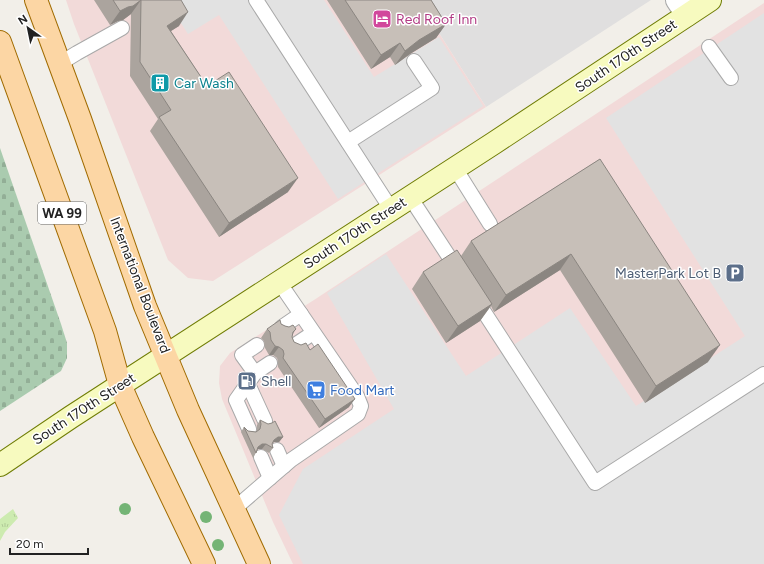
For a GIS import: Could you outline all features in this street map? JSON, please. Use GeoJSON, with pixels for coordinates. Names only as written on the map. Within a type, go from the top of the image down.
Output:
{"type":"FeatureCollection","features":[{"type":"Feature","properties":{"kind":"main road","name":"International Boulevard"},"geometry":{"type":"LineString","coordinates":[[36,0],[144,302],[188,410],[259,564]]}},
{"type":"Feature","properties":{"kind":"main road","name":"WA 99"},"geometry":{"type":"LineString","coordinates":[[0,42],[105,331],[120,385],[143,438],[204,564]]}},
{"type":"Feature","properties":{"kind":"street","name":"South 170th Street"},"geometry":{"type":"LineString","coordinates":[[0,465],[120,385],[455,168],[682,8],[710,0]]}},
{"type":"Feature","properties":{"kind":"lane"},"geometry":{"type":"LineString","coordinates":[[256,0],[391,209]]}},
{"type":"Feature","properties":{"kind":"lane"},"geometry":{"type":"LineString","coordinates":[[60,64],[122,28]]}},
{"type":"Feature","properties":{"kind":"lane"},"geometry":{"type":"LineString","coordinates":[[709,47],[730,78]]}},
{"type":"Feature","properties":{"kind":"lane"},"geometry":{"type":"LineString","coordinates":[[348,142],[432,88],[414,61]]}},
{"type":"Feature","properties":{"kind":"lane"},"geometry":{"type":"LineString","coordinates":[[455,168],[490,224]]}},
{"type":"Feature","properties":{"kind":"lane"},"geometry":{"type":"LineString","coordinates":[[410,197],[595,483],[764,374]]}},
{"type":"Feature","properties":{"kind":"lane"},"geometry":{"type":"LineString","coordinates":[[234,509],[284,466],[358,414],[361,406],[357,396],[279,282]]}},
{"type":"Feature","properties":{"kind":"lane"},"geometry":{"type":"LineString","coordinates":[[282,327],[301,314]]}},
{"type":"Feature","properties":{"kind":"lane"},"geometry":{"type":"LineString","coordinates":[[295,345],[313,333]]}},
{"type":"Feature","properties":{"kind":"lane"},"geometry":{"type":"LineString","coordinates":[[257,344],[242,355],[264,422]]}},
{"type":"Feature","properties":{"kind":"lane"},"geometry":{"type":"LineString","coordinates":[[249,429],[236,400],[251,379],[270,363]]}},
{"type":"Feature","properties":{"kind":"lane"},"geometry":{"type":"LineString","coordinates":[[277,450],[284,466]]}},
{"type":"Feature","properties":{"kind":"lane"},"geometry":{"type":"LineString","coordinates":[[261,457],[270,478]]}},
{"type":"Feature","properties":{"kind":"shaded area"},"geometry":{"type":"Polygon","coordinates":[[[66,0],[418,0],[486,107],[213,281],[188,278],[168,260],[74,24],[66,0]]]}},
{"type":"Feature","properties":{"kind":"shaded area"},"geometry":{"type":"Polygon","coordinates":[[[166,0],[324,0],[374,77],[439,37],[483,106],[338,199],[219,15],[188,34],[166,0]]]}},
{"type":"Feature","properties":{"kind":"shaded area"},"geometry":{"type":"Polygon","coordinates":[[[418,0],[651,0],[486,107],[418,0]]]}},
{"type":"Feature","properties":{"kind":"shaded area","name":"MasterPark Lot B"},"geometry":{"type":"Polygon","coordinates":[[[764,3],[764,564],[293,564],[273,522],[222,399],[219,383],[220,366],[230,353],[314,300],[764,3]]]}},
{"type":"Feature","properties":{"kind":"shaded area","name":"MasterPark Lot B"},"geometry":{"type":"Polygon","coordinates":[[[764,13],[764,564],[303,564],[279,515],[303,469],[394,409],[327,293],[386,254],[466,376],[570,308],[636,406],[745,336],[606,118],[764,13]]]}},
{"type":"Feature","properties":{"kind":"green space"},"geometry":{"type":"Polygon","coordinates":[[[0,148],[61,324],[67,343],[67,358],[61,371],[0,411],[0,148]]]}},
{"type":"Feature","properties":{"kind":"green space"},"geometry":{"type":"Polygon","coordinates":[[[13,509],[18,518],[5,532],[0,541],[0,519],[13,509]]]}},
{"type":"Feature","properties":{"kind":"building"},"geometry":{"type":"Polygon","coordinates":[[[113,0],[141,0],[133,6],[120,11],[113,0]]]}},
{"type":"Feature","properties":{"kind":"building"},"geometry":{"type":"Polygon","coordinates":[[[141,0],[181,0],[188,12],[167,26],[207,86],[229,72],[298,178],[229,223],[159,117],[171,110],[140,62],[141,0]]]}},
{"type":"Feature","properties":{"kind":"building","name":"Red Roof Inn"},"geometry":{"type":"Polygon","coordinates":[[[345,0],[431,0],[446,24],[419,40],[405,51],[400,43],[381,55],[345,0]]]}},
{"type":"Feature","properties":{"kind":"building"},"geometry":{"type":"Polygon","coordinates":[[[600,159],[720,345],[656,386],[571,254],[506,295],[471,241],[600,159]]]}},
{"type":"Feature","properties":{"kind":"building"},"geometry":{"type":"Polygon","coordinates":[[[457,250],[492,304],[458,326],[423,272],[457,250]]]}},
{"type":"Feature","properties":{"kind":"building"},"geometry":{"type":"Polygon","coordinates":[[[280,320],[281,324],[289,327],[293,325],[296,329],[293,332],[292,337],[294,342],[301,345],[306,343],[310,350],[318,344],[355,399],[325,419],[283,358],[283,350],[275,346],[271,340],[270,332],[267,329],[280,320]]]}},
{"type":"Feature","properties":{"kind":"building"},"geometry":{"type":"Polygon","coordinates":[[[260,420],[268,424],[275,421],[283,437],[278,437],[274,440],[272,444],[273,448],[266,444],[262,444],[258,447],[256,453],[244,427],[248,431],[256,432],[260,429],[260,420]]]}},
{"type":"Feature","properties":{"kind":"place","name":"Red Roof Inn"},"geometry":{"type":"Point","coordinates":[382,19]}},
{"type":"Feature","properties":{"kind":"place","name":"Car Wash"},"geometry":{"type":"Point","coordinates":[160,83]}},
{"type":"Feature","properties":{"kind":"place","name":"MasterPark Lot B"},"geometry":{"type":"Point","coordinates":[735,273]}},
{"type":"Feature","properties":{"kind":"place","name":"Shell"},"geometry":{"type":"Point","coordinates":[247,381]}},
{"type":"Feature","properties":{"kind":"place","name":"Food Mart"},"geometry":{"type":"Point","coordinates":[316,390]}}]}
